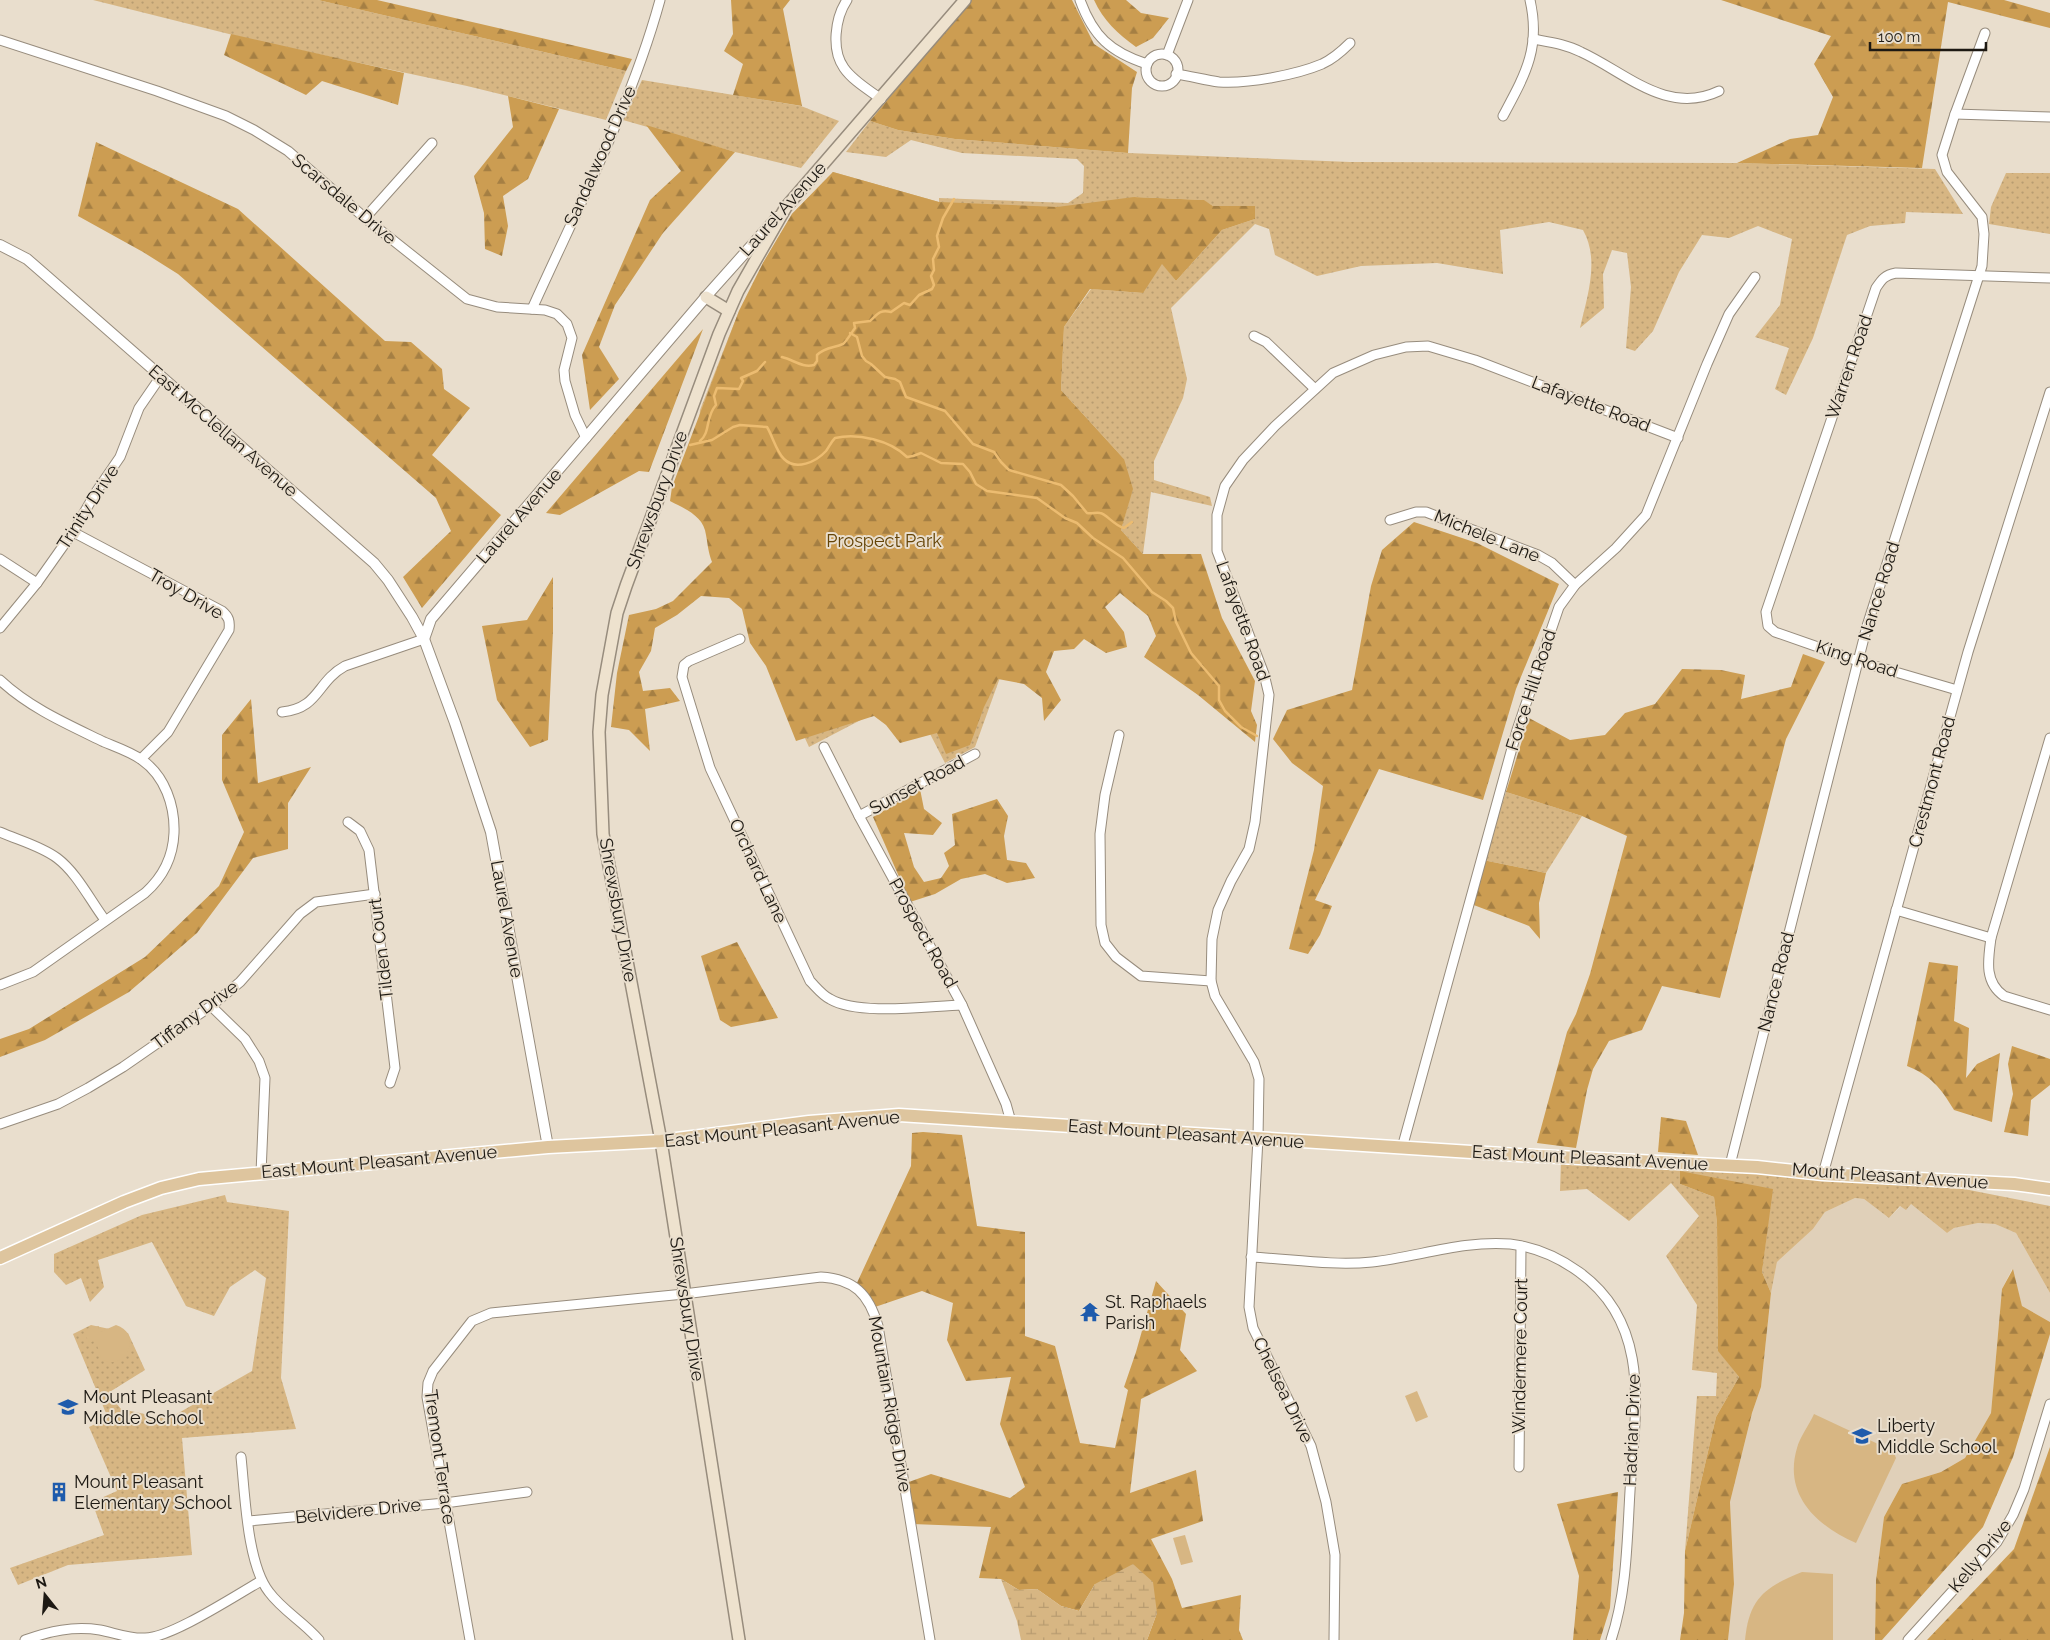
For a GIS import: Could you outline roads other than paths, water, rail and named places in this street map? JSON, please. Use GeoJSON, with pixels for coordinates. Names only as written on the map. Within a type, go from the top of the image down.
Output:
{"type":"FeatureCollection","features":[{"type":"Feature","properties":{"kind":"main road","name":"Laurel Avenue"},"geometry":{"type":"LineString","coordinates":[[786,207],[965,0]]}},
{"type":"Feature","properties":{"kind":"main road","name":"Shrewsbury Drive"},"geometry":{"type":"LineString","coordinates":[[739,1640],[661,1141],[603,834],[599,732],[602,694],[617,613],[691,409],[729,311],[742,284],[786,207]]}},
{"type":"Feature","properties":{"kind":"main road"},"geometry":{"type":"LineString","coordinates":[[706,297],[729,311]]}},
{"type":"Feature","properties":{"kind":"main road","name":"East Mount Pleasant Avenue"},"geometry":{"type":"LineString","coordinates":[[0,1258],[124,1202],[161,1188],[199,1179],[548,1147],[661,1141],[809,1122],[875,1116],[899,1115],[1402,1148],[1730,1165]]}},
{"type":"Feature","properties":{"kind":"main road","name":"Mount Pleasant Avenue"},"geometry":{"type":"LineString","coordinates":[[1730,1165],[1823,1174],[2014,1184],[2050,1189]]}},
{"type":"Feature","properties":{"kind":"street","name":"Sandalwood Drive"},"geometry":{"type":"LineString","coordinates":[[532,309],[624,103],[643,56],[660,0]]}},
{"type":"Feature","properties":{"kind":"street"},"geometry":{"type":"LineString","coordinates":[[847,0],[840,12],[837,26],[836,47],[838,57],[848,74],[880,99]]}},
{"type":"Feature","properties":{"kind":"street"},"geometry":{"type":"LineString","coordinates":[[1080,0],[1089,21],[1104,42],[1124,55],[1147,64]]}},
{"type":"Feature","properties":{"kind":"street"},"geometry":{"type":"LineString","coordinates":[[1167,55],[1188,0]]}},
{"type":"Feature","properties":{"kind":"street"},"geometry":{"type":"LineString","coordinates":[[1504,116],[1525,75],[1533,39],[1530,0]]}},
{"type":"Feature","properties":{"kind":"street","name":"Nance Road"},"geometry":{"type":"LineString","coordinates":[[1730,1165],[1870,617],[1982,266],[1984,234],[1982,217],[1947,172],[1942,155],[1985,33]]}},
{"type":"Feature","properties":{"kind":"street"},"geometry":{"type":"LineString","coordinates":[[1533,39],[1568,46],[1584,53],[1640,86],[1656,92],[1689,98],[1708,97],[1719,91]]}},
{"type":"Feature","properties":{"kind":"street","name":"Scarsdale Drive"},"geometry":{"type":"LineString","coordinates":[[0,40],[226,116],[254,130],[288,151],[365,218],[467,298],[497,307],[532,309],[557,314],[563,319],[570,330],[571,345],[566,360],[565,380],[575,415],[586,438]]}},
{"type":"Feature","properties":{"kind":"street"},"geometry":{"type":"LineString","coordinates":[[1176,74],[1219,82],[1245,82],[1278,76],[1322,64],[1340,53],[1350,43]]}},
{"type":"Feature","properties":{"kind":"street"},"geometry":{"type":"LineString","coordinates":[[1167,55],[1174,61],[1177,67],[1176,74],[1169,83],[1156,84],[1149,79],[1147,64],[1154,56],[1167,55]]}},
{"type":"Feature","properties":{"kind":"street"},"geometry":{"type":"LineString","coordinates":[[1955,114],[2050,117]]}},
{"type":"Feature","properties":{"kind":"street"},"geometry":{"type":"LineString","coordinates":[[365,218],[432,143]]}},
{"type":"Feature","properties":{"kind":"street","name":"Laurel Avenue"},"geometry":{"type":"LineString","coordinates":[[548,1147],[491,832],[455,723],[424,639],[431,619],[706,297],[786,207]]}},
{"type":"Feature","properties":{"kind":"street","name":"East McClellan Avenue"},"geometry":{"type":"LineString","coordinates":[[0,245],[32,264],[374,564],[388,580],[424,639]]}},
{"type":"Feature","properties":{"kind":"street","name":"Warren Road"},"geometry":{"type":"LineString","coordinates":[[1766,618],[1774,586],[1876,288],[1882,279],[1888,274],[1896,273],[2050,278]]}},
{"type":"Feature","properties":{"kind":"street","name":"Force Hill Road"},"geometry":{"type":"LineString","coordinates":[[1402,1148],[1517,730],[1559,607],[1575,585],[1616,548],[1646,515],[1729,314],[1755,277]]}},
{"type":"Feature","properties":{"kind":"street"},"geometry":{"type":"LineString","coordinates":[[1254,336],[1266,342],[1315,389]]}},
{"type":"Feature","properties":{"kind":"street","name":"Lafayette Road"},"geometry":{"type":"LineString","coordinates":[[1258,1138],[1260,1079],[1254,1062],[1215,996],[1211,981],[1212,939],[1218,910],[1231,881],[1249,849],[1255,822],[1269,695],[1264,674],[1217,551],[1217,515],[1225,486],[1243,460],[1275,426],[1333,373],[1374,355],[1406,347],[1428,346],[1475,360],[1678,438]]}},
{"type":"Feature","properties":{"kind":"street","name":"Trinity Drive"},"geometry":{"type":"LineString","coordinates":[[0,628],[38,583],[73,532],[120,456],[139,408],[161,376]]}},
{"type":"Feature","properties":{"kind":"street","name":"Crestmont Road"},"geometry":{"type":"LineString","coordinates":[[1823,1174],[1957,690],[2050,392]]}},
{"type":"Feature","properties":{"kind":"street","name":"Michele Lane"},"geometry":{"type":"LineString","coordinates":[[1390,520],[1416,512],[1426,512],[1538,555],[1552,563],[1575,585]]}},
{"type":"Feature","properties":{"kind":"street","name":"Troy Drive"},"geometry":{"type":"LineString","coordinates":[[73,532],[222,611],[228,616],[230,622],[229,630],[168,732],[141,759]]}},
{"type":"Feature","properties":{"kind":"street"},"geometry":{"type":"LineString","coordinates":[[0,558],[38,583]]}},
{"type":"Feature","properties":{"kind":"street","name":"King Road"},"geometry":{"type":"LineString","coordinates":[[1766,618],[1768,626],[1775,632],[1858,661],[1957,690]]}},
{"type":"Feature","properties":{"kind":"street"},"geometry":{"type":"LineString","coordinates":[[282,712],[296,710],[309,703],[335,672],[345,666],[424,639]]}},
{"type":"Feature","properties":{"kind":"street","name":"Orchard Lane"},"geometry":{"type":"LineString","coordinates":[[740,639],[689,661],[684,665],[682,677],[710,768],[810,981],[830,999],[852,1006],[876,1009],[962,1005]]}},
{"type":"Feature","properties":{"kind":"street"},"geometry":{"type":"LineString","coordinates":[[0,680],[18,696],[43,712],[141,759],[154,771],[167,793],[174,826],[172,851],[162,874],[152,888],[33,972],[0,985]]}},
{"type":"Feature","properties":{"kind":"street"},"geometry":{"type":"LineString","coordinates":[[1118,736],[1105,795],[1100,834],[1101,925],[1105,943],[1116,957],[1141,976],[1211,981]]}},
{"type":"Feature","properties":{"kind":"street"},"geometry":{"type":"LineString","coordinates":[[2050,738],[1991,938],[1988,965],[1993,986],[2004,996],[2050,1010]]}},
{"type":"Feature","properties":{"kind":"street","name":"Prospect Road"},"geometry":{"type":"LineString","coordinates":[[824,747],[859,816],[962,1005],[1006,1104],[1011,1122]]}},
{"type":"Feature","properties":{"kind":"street","name":"Sunset Road"},"geometry":{"type":"LineString","coordinates":[[859,816],[975,754]]}},
{"type":"Feature","properties":{"kind":"street","name":"Tilden Court"},"geometry":{"type":"LineString","coordinates":[[348,822],[360,831],[370,850],[395,1068],[390,1083]]}},
{"type":"Feature","properties":{"kind":"street"},"geometry":{"type":"LineString","coordinates":[[0,832],[49,853],[58,859],[70,872],[105,920]]}},
{"type":"Feature","properties":{"kind":"street","name":"Tiffany Drive"},"geometry":{"type":"LineString","coordinates":[[0,1124],[58,1104],[88,1088],[123,1067],[211,1006],[240,982],[300,914],[316,902],[375,894]]}},
{"type":"Feature","properties":{"kind":"street"},"geometry":{"type":"LineString","coordinates":[[1896,910],[1991,938]]}},
{"type":"Feature","properties":{"kind":"street"},"geometry":{"type":"LineString","coordinates":[[211,1006],[245,1039],[259,1061],[265,1078],[261,1173]]}},
{"type":"Feature","properties":{"kind":"street","name":"Chelsea Drive"},"geometry":{"type":"LineString","coordinates":[[1258,1138],[1249,1307],[1253,1328],[1311,1446],[1326,1502],[1335,1555],[1336,1615],[1334,1640]]}},
{"type":"Feature","properties":{"kind":"street","name":"Hadrian Drive"},"geometry":{"type":"LineString","coordinates":[[1251,1256],[1369,1262],[1483,1244],[1510,1244],[1541,1251],[1565,1262],[1588,1278],[1606,1296],[1618,1314],[1629,1338],[1635,1381],[1625,1580],[1611,1640]]}},
{"type":"Feature","properties":{"kind":"street","name":"Windermere Court"},"geometry":{"type":"LineString","coordinates":[[1519,1466],[1521,1246]]}},
{"type":"Feature","properties":{"kind":"street","name":"Mountain Ridge Drive"},"geometry":{"type":"LineString","coordinates":[[684,1294],[821,1277],[834,1278],[846,1282],[863,1294],[873,1308],[878,1326],[930,1640]]}},
{"type":"Feature","properties":{"kind":"street","name":"Tremont Terrace"},"geometry":{"type":"LineString","coordinates":[[470,1640],[427,1397],[428,1383],[433,1370],[472,1321],[491,1313],[684,1294]]}},
{"type":"Feature","properties":{"kind":"street","name":"Kelly Drive"},"geometry":{"type":"LineString","coordinates":[[1908,1640],[1997,1542],[2014,1515],[2050,1404]]}},
{"type":"Feature","properties":{"kind":"street"},"geometry":{"type":"LineString","coordinates":[[240,1457],[254,1561],[261,1580],[269,1593],[310,1629],[319,1640]]}},
{"type":"Feature","properties":{"kind":"street","name":"Belvidere Drive"},"geometry":{"type":"LineString","coordinates":[[249,1522],[445,1503],[527,1492]]}},
{"type":"Feature","properties":{"kind":"street"},"geometry":{"type":"LineString","coordinates":[[25,1640],[56,1630],[73,1628],[147,1638],[177,1628],[261,1580]]}},
{"type":"Feature","properties":{"kind":"waterway"},"geometry":{"type":"LineString","coordinates":[[782,357],[802,365],[814,365],[820,352],[844,343],[855,328],[854,323],[870,321],[879,313],[884,311],[891,312],[904,303],[910,305],[919,295],[932,289],[934,285],[931,276],[934,270],[933,259],[939,247],[937,236],[943,218],[954,199]]}},
{"type":"Feature","properties":{"kind":"waterway"},"geometry":{"type":"LineString","coordinates":[[850,333],[857,337],[862,356],[866,361],[885,377],[900,382],[906,397],[945,411],[973,444],[994,452],[1009,470],[1061,485],[1087,513],[1103,514],[1124,528],[1132,522]]}},
{"type":"Feature","properties":{"kind":"waterway"},"geometry":{"type":"LineString","coordinates":[[700,441],[706,433],[710,414],[716,405],[714,396],[717,388],[739,389],[743,381],[741,378],[757,371],[765,362]]}},
{"type":"Feature","properties":{"kind":"waterway"},"geometry":{"type":"LineString","coordinates":[[690,445],[712,440],[733,427],[740,425],[767,427],[784,459],[789,463],[800,465],[817,459],[826,451],[835,438],[863,437],[892,446],[907,457],[921,453],[941,463],[963,464],[970,472],[976,484],[987,491],[1037,498],[1065,518],[1077,523],[1093,538],[1123,558],[1152,592],[1173,608],[1176,622],[1191,653],[1219,686],[1219,700],[1225,711],[1241,727],[1257,736]]}},
{"type":"Feature","properties":{"kind":"place","name":"St. Raphaels Parish"},"geometry":{"type":"Point","coordinates":[1090,1312]}},
{"type":"Feature","properties":{"kind":"place","name":"Mount Pleasant Middle School"},"geometry":{"type":"Point","coordinates":[68,1407]}},
{"type":"Feature","properties":{"kind":"place","name":"Liberty Middle School"},"geometry":{"type":"Point","coordinates":[1862,1436]}},
{"type":"Feature","properties":{"kind":"place","name":"Mount Pleasant Elementary School"},"geometry":{"type":"Point","coordinates":[59,1492]}},
{"type":"Feature","properties":{"kind":"park label","name":"Prospect Park"},"geometry":{"type":"Point","coordinates":[884,541]}}]}
